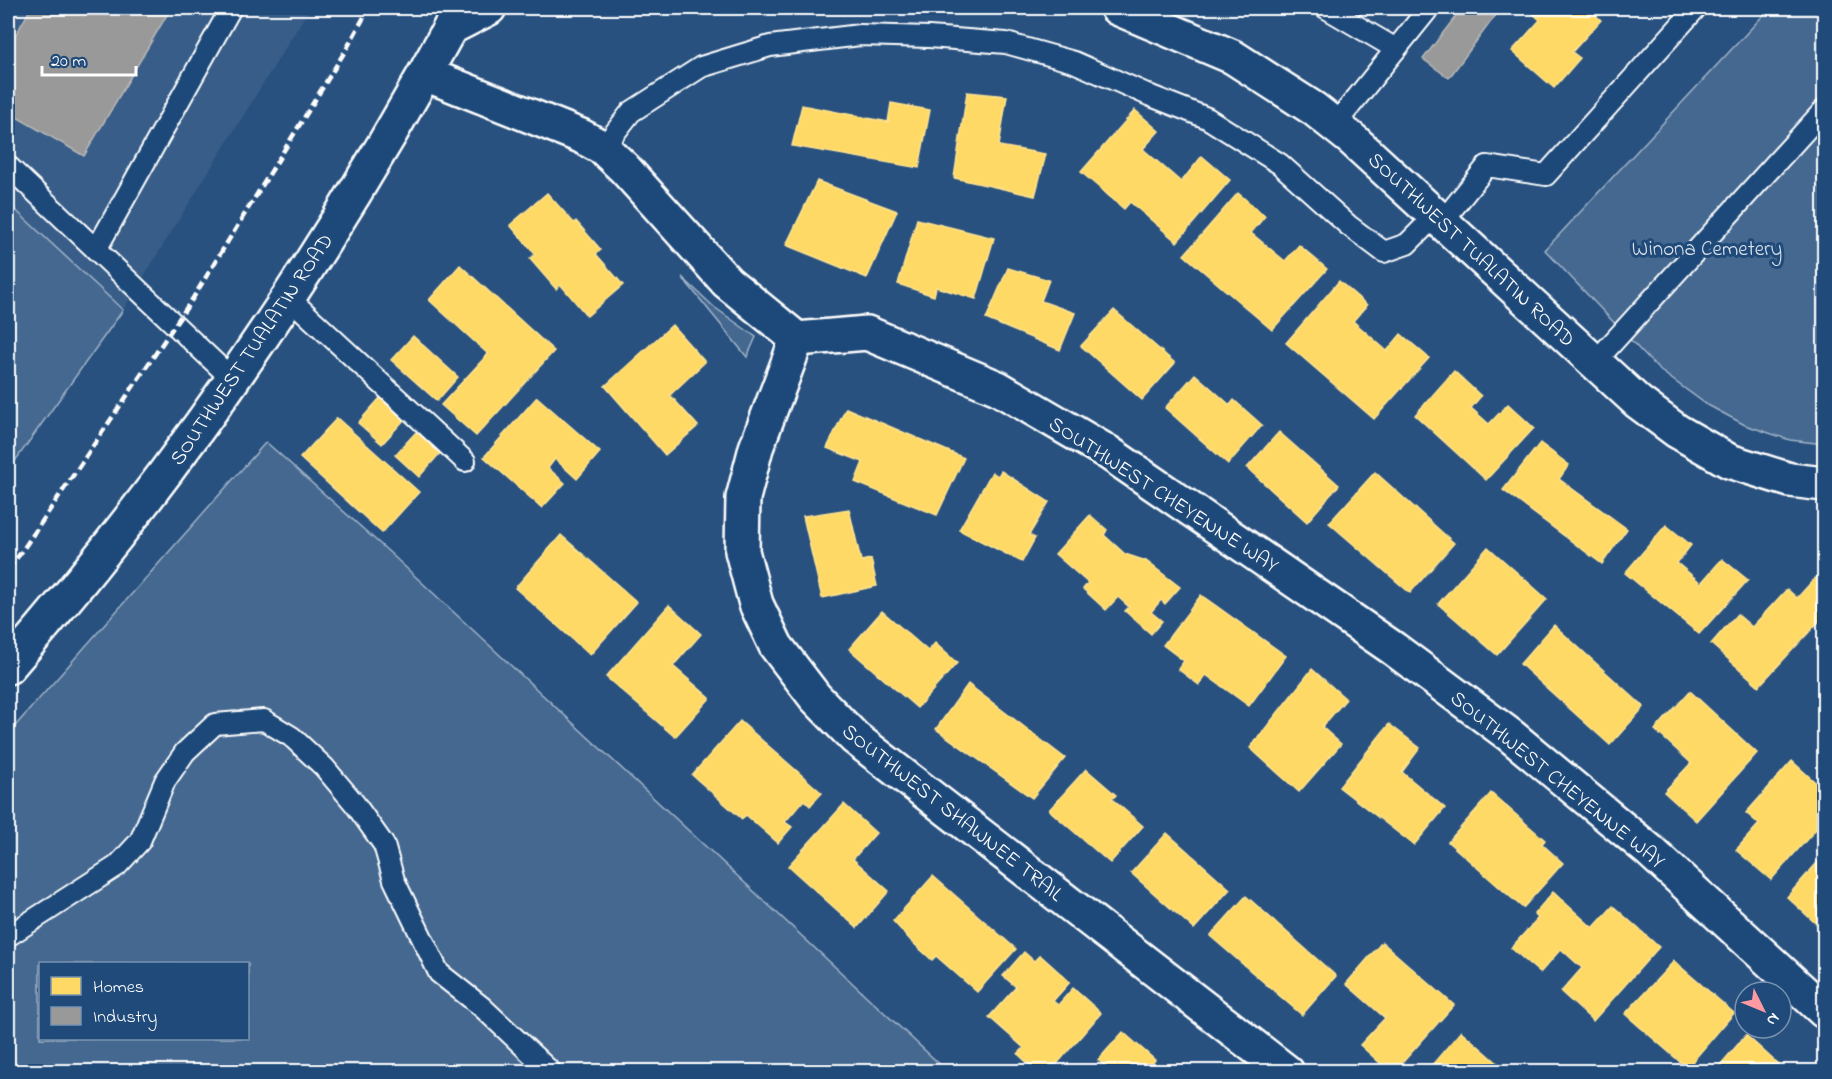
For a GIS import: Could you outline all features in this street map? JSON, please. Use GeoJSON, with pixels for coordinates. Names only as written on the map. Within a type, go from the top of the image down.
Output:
{"type":"FeatureCollection","features":[{"type":"Feature","properties":{"kind":"street"},"geometry":{"type":"LineString","coordinates":[[456,18],[489,8]]}},
{"type":"Feature","properties":{"kind":"street","name":"SOUTHWEST TUALATIN ROAD"},"geometry":{"type":"LineString","coordinates":[[1118,8],[1233,57],[1314,109],[1439,219],[1638,402],[1677,431],[1729,461],[1790,480],[1824,484]]}},
{"type":"Feature","properties":{"kind":"street","name":"SOUTHWEST TUALATIN ROAD"},"geometry":{"type":"LineString","coordinates":[[8,667],[109,547],[183,451],[352,198],[456,18]]}},
{"type":"Feature","properties":{"kind":"street"},"geometry":{"type":"LineString","coordinates":[[425,74],[581,136],[603,148],[727,282],[797,339]]}},
{"type":"Feature","properties":{"kind":"street","name":"SOUTHWEST CHEYENNE WAY"},"geometry":{"type":"LineString","coordinates":[[797,339],[867,333],[998,388],[1109,453],[1394,649],[1511,736],[1650,851],[1824,1011]]}},
{"type":"Feature","properties":{"kind":"street","name":"SOUTHWEST SHAWNEE TRAIL"},"geometry":{"type":"LineString","coordinates":[[797,339],[756,448],[743,498],[742,551],[756,604],[776,646],[815,697],[855,738],[1287,1071]]}},
{"type":"Feature","properties":{"kind":"lane"},"geometry":{"type":"LineString","coordinates":[[96,250],[231,8]]}},
{"type":"Feature","properties":{"kind":"lane"},"geometry":{"type":"LineString","coordinates":[[1326,8],[1396,49]]}},
{"type":"Feature","properties":{"kind":"lane"},"geometry":{"type":"LineString","coordinates":[[1335,126],[1429,8]]}},
{"type":"Feature","properties":{"kind":"lane"},"geometry":{"type":"LineString","coordinates":[[603,148],[631,112],[701,67],[770,46],[861,35],[1006,43],[1074,62],[1207,118],[1280,164],[1348,225],[1384,252],[1407,244],[1439,219],[1487,166],[1546,175],[1696,8]]}},
{"type":"Feature","properties":{"kind":"lane"},"geometry":{"type":"LineString","coordinates":[[1594,362],[1824,110]]}},
{"type":"Feature","properties":{"kind":"lane"},"geometry":{"type":"LineString","coordinates":[[8,166],[232,379]]}},
{"type":"Feature","properties":{"kind":"lane"},"geometry":{"type":"LineString","coordinates":[[288,297],[465,460]]}},
{"type":"Feature","properties":{"kind":"lane"},"geometry":{"type":"LineString","coordinates":[[8,936],[117,866],[140,841],[165,781],[185,752],[215,724],[264,720],[292,737],[324,767],[355,804],[384,845],[394,880],[440,973],[482,1007],[551,1071]]}},
{"type":"Feature","properties":{"kind":"shaded area"},"geometry":{"type":"Polygon","coordinates":[[[8,8],[310,8],[123,310],[8,203],[8,8]]]}},
{"type":"Feature","properties":{"kind":"green space","name":"Winona Cemetery"},"geometry":{"type":"Polygon","coordinates":[[[1770,8],[1824,8],[1824,444],[1790,440],[1745,425],[1706,404],[1658,369],[1545,250],[1770,8]]]}},
{"type":"Feature","properties":{"kind":"green space"},"geometry":{"type":"Polygon","coordinates":[[[8,203],[123,310],[8,471],[8,203]]]}},
{"type":"Feature","properties":{"kind":"green space"},"geometry":{"type":"Polygon","coordinates":[[[682,277],[714,307],[756,337],[747,357],[682,277]]]}},
{"type":"Feature","properties":{"kind":"green space"},"geometry":{"type":"Polygon","coordinates":[[[266,442],[389,552],[947,1071],[8,1072],[8,734],[266,442]]]}},
{"type":"Feature","properties":{"kind":"building: Homes"},"geometry":{"type":"Polygon","coordinates":[[[1533,8],[1587,8],[1601,20],[1572,52],[1580,58],[1554,88],[1512,51],[1540,20],[1530,11],[1533,8]]]}},
{"type":"Feature","properties":{"kind":"building: Homes"},"geometry":{"type":"Polygon","coordinates":[[[967,92],[1007,96],[999,146],[1046,154],[1035,196],[954,178],[967,92]]]}},
{"type":"Feature","properties":{"kind":"building: Homes"},"geometry":{"type":"Polygon","coordinates":[[[891,103],[930,110],[919,168],[792,146],[802,105],[888,122],[891,103]]]}},
{"type":"Feature","properties":{"kind":"building: Homes"},"geometry":{"type":"Polygon","coordinates":[[[1135,110],[1159,131],[1143,149],[1181,182],[1202,156],[1230,180],[1177,242],[1130,202],[1124,209],[1081,172],[1135,110]]]}},
{"type":"Feature","properties":{"kind":"building: Homes"},"geometry":{"type":"Polygon","coordinates":[[[817,181],[897,211],[867,278],[786,245],[817,181]]]}},
{"type":"Feature","properties":{"kind":"building: Homes"},"geometry":{"type":"Polygon","coordinates":[[[547,193],[601,250],[596,254],[623,285],[587,316],[561,285],[556,289],[530,259],[535,254],[510,225],[547,193]]]}},
{"type":"Feature","properties":{"kind":"building: Homes"},"geometry":{"type":"Polygon","coordinates":[[[1238,193],[1265,216],[1251,233],[1285,261],[1299,245],[1327,269],[1272,330],[1184,255],[1238,193]]]}},
{"type":"Feature","properties":{"kind":"building: Homes"},"geometry":{"type":"Polygon","coordinates":[[[917,219],[994,238],[976,299],[936,287],[934,296],[898,284],[917,219]]]}},
{"type":"Feature","properties":{"kind":"building: Homes"},"geometry":{"type":"Polygon","coordinates":[[[460,265],[554,351],[476,436],[441,405],[488,354],[429,300],[460,265]]]}},
{"type":"Feature","properties":{"kind":"building: Homes"},"geometry":{"type":"Polygon","coordinates":[[[1008,268],[1049,280],[1041,301],[1075,313],[1060,350],[986,319],[1008,268]]]}},
{"type":"Feature","properties":{"kind":"building: Homes"},"geometry":{"type":"Polygon","coordinates":[[[1339,281],[1367,305],[1353,321],[1387,351],[1401,334],[1429,358],[1374,419],[1286,343],[1339,281]]]}},
{"type":"Feature","properties":{"kind":"building: Homes"},"geometry":{"type":"Polygon","coordinates":[[[1114,310],[1175,363],[1142,400],[1081,346],[1114,310]]]}},
{"type":"Feature","properties":{"kind":"building: Homes"},"geometry":{"type":"Polygon","coordinates":[[[672,325],[705,362],[670,395],[698,426],[665,455],[605,386],[672,325]]]}},
{"type":"Feature","properties":{"kind":"building: Homes"},"geometry":{"type":"Polygon","coordinates":[[[413,336],[458,377],[437,401],[391,360],[413,336]]]}},
{"type":"Feature","properties":{"kind":"building: Homes"},"geometry":{"type":"Polygon","coordinates":[[[1454,371],[1481,396],[1471,408],[1489,424],[1508,404],[1534,428],[1486,480],[1415,415],[1454,371]]]}},
{"type":"Feature","properties":{"kind":"building: Homes"},"geometry":{"type":"Polygon","coordinates":[[[1195,374],[1230,405],[1234,400],[1262,425],[1228,464],[1165,408],[1195,374]]]}},
{"type":"Feature","properties":{"kind":"building: Homes"},"geometry":{"type":"Polygon","coordinates":[[[537,397],[600,452],[577,479],[555,459],[548,468],[565,483],[542,508],[484,457],[537,397]]]}},
{"type":"Feature","properties":{"kind":"building: Homes"},"geometry":{"type":"Polygon","coordinates":[[[380,398],[404,420],[382,444],[358,423],[380,398]]]}},
{"type":"Feature","properties":{"kind":"building: Homes"},"geometry":{"type":"Polygon","coordinates":[[[846,408],[964,458],[937,515],[855,482],[863,462],[827,448],[846,408]]]}},
{"type":"Feature","properties":{"kind":"building: Homes"},"geometry":{"type":"Polygon","coordinates":[[[337,418],[419,492],[382,533],[300,458],[337,418]]]}},
{"type":"Feature","properties":{"kind":"building: Homes"},"geometry":{"type":"Polygon","coordinates":[[[417,431],[441,452],[419,477],[395,455],[417,431]]]}},
{"type":"Feature","properties":{"kind":"building: Homes"},"geometry":{"type":"Polygon","coordinates":[[[1279,432],[1339,485],[1307,522],[1247,468],[1279,432]]]}},
{"type":"Feature","properties":{"kind":"building: Homes"},"geometry":{"type":"Polygon","coordinates":[[[1540,443],[1569,465],[1559,479],[1627,529],[1602,564],[1503,490],[1540,443]]]}},
{"type":"Feature","properties":{"kind":"building: Homes"},"geometry":{"type":"Polygon","coordinates":[[[1001,471],[1049,502],[1029,535],[1035,538],[1022,562],[959,530],[992,472],[998,476],[1001,471]]]}},
{"type":"Feature","properties":{"kind":"building: Homes"},"geometry":{"type":"Polygon","coordinates":[[[1375,472],[1454,543],[1410,593],[1329,523],[1375,472]]]}},
{"type":"Feature","properties":{"kind":"building: Homes"},"geometry":{"type":"Polygon","coordinates":[[[849,509],[861,561],[871,559],[877,586],[822,598],[803,516],[849,509]]]}},
{"type":"Feature","properties":{"kind":"building: Homes"},"geometry":{"type":"Polygon","coordinates":[[[1090,515],[1107,530],[1104,535],[1125,554],[1146,561],[1180,587],[1165,604],[1161,600],[1151,612],[1162,621],[1151,634],[1125,611],[1129,607],[1118,597],[1106,610],[1083,589],[1088,583],[1055,554],[1090,515]]]}},
{"type":"Feature","properties":{"kind":"building: Homes"},"geometry":{"type":"Polygon","coordinates":[[[1666,525],[1691,545],[1677,563],[1701,583],[1722,559],[1748,580],[1699,634],[1625,573],[1666,525]]]}},
{"type":"Feature","properties":{"kind":"building: Homes"},"geometry":{"type":"Polygon","coordinates":[[[561,535],[637,602],[590,655],[515,588],[561,535]]]}},
{"type":"Feature","properties":{"kind":"building: Homes"},"geometry":{"type":"Polygon","coordinates":[[[1488,547],[1547,599],[1497,655],[1438,604],[1488,547]]]}},
{"type":"Feature","properties":{"kind":"building: Homes"},"geometry":{"type":"Polygon","coordinates":[[[1817,576],[1824,582],[1824,616],[1759,686],[1711,644],[1737,614],[1752,627],[1787,589],[1797,598],[1817,576]]]}},
{"type":"Feature","properties":{"kind":"building: Homes"},"geometry":{"type":"Polygon","coordinates":[[[1201,595],[1286,656],[1249,706],[1206,675],[1199,685],[1178,669],[1184,661],[1163,645],[1201,595]]]}},
{"type":"Feature","properties":{"kind":"building: Homes"},"geometry":{"type":"Polygon","coordinates":[[[669,605],[701,634],[673,666],[710,698],[675,737],[606,677],[669,605]]]}},
{"type":"Feature","properties":{"kind":"building: Homes"},"geometry":{"type":"Polygon","coordinates":[[[882,611],[928,651],[935,643],[957,663],[917,708],[849,649],[882,611]]]}},
{"type":"Feature","properties":{"kind":"building: Homes"},"geometry":{"type":"Polygon","coordinates":[[[1554,625],[1644,707],[1610,745],[1520,664],[1554,625]]]}},
{"type":"Feature","properties":{"kind":"building: Homes"},"geometry":{"type":"Polygon","coordinates":[[[1312,669],[1346,699],[1322,727],[1341,744],[1299,792],[1250,748],[1312,669]]]}},
{"type":"Feature","properties":{"kind":"building: Homes"},"geometry":{"type":"Polygon","coordinates":[[[968,684],[1065,758],[1032,798],[936,729],[968,684]]]}},
{"type":"Feature","properties":{"kind":"building: Homes"},"geometry":{"type":"Polygon","coordinates":[[[1690,691],[1757,753],[1696,821],[1664,792],[1691,763],[1655,730],[1690,691]]]}},
{"type":"Feature","properties":{"kind":"building: Homes"},"geometry":{"type":"Polygon","coordinates":[[[740,721],[822,793],[810,806],[804,800],[785,822],[792,827],[778,843],[746,815],[742,819],[692,775],[740,721]]]}},
{"type":"Feature","properties":{"kind":"building: Homes"},"geometry":{"type":"Polygon","coordinates":[[[1389,724],[1420,748],[1402,772],[1445,808],[1414,845],[1339,787],[1389,724]]]}},
{"type":"Feature","properties":{"kind":"building: Homes"},"geometry":{"type":"Polygon","coordinates":[[[1792,761],[1824,790],[1824,820],[1771,880],[1736,850],[1759,824],[1746,813],[1792,761]]]}},
{"type":"Feature","properties":{"kind":"building: Homes"},"geometry":{"type":"Polygon","coordinates":[[[1086,769],[1116,795],[1112,799],[1143,826],[1110,863],[1049,810],[1086,769]]]}},
{"type":"Feature","properties":{"kind":"building: Homes"},"geometry":{"type":"Polygon","coordinates":[[[1491,793],[1545,840],[1542,844],[1563,863],[1523,908],[1448,842],[1491,793]]]}},
{"type":"Feature","properties":{"kind":"building: Homes"},"geometry":{"type":"Polygon","coordinates":[[[844,804],[876,833],[853,859],[889,891],[857,928],[788,866],[844,804]]]}},
{"type":"Feature","properties":{"kind":"building: Homes"},"geometry":{"type":"Polygon","coordinates":[[[1167,833],[1230,889],[1194,929],[1131,873],[1167,833]]]}},
{"type":"Feature","properties":{"kind":"building: Homes"},"geometry":{"type":"Polygon","coordinates":[[[1824,855],[1824,931],[1787,897],[1824,855]]]}},
{"type":"Feature","properties":{"kind":"building: Homes"},"geometry":{"type":"Polygon","coordinates":[[[933,876],[1016,949],[977,992],[936,956],[932,960],[893,921],[933,876]]]}},
{"type":"Feature","properties":{"kind":"building: Homes"},"geometry":{"type":"Polygon","coordinates":[[[1553,892],[1593,928],[1613,906],[1659,947],[1593,1021],[1561,992],[1582,968],[1561,949],[1540,973],[1511,948],[1538,918],[1534,914],[1553,892]]]}},
{"type":"Feature","properties":{"kind":"building: Homes"},"geometry":{"type":"Polygon","coordinates":[[[1246,896],[1336,976],[1302,1015],[1210,936],[1246,896]]]}},
{"type":"Feature","properties":{"kind":"building: Homes"},"geometry":{"type":"Polygon","coordinates":[[[1382,942],[1454,1005],[1394,1072],[1390,1072],[1360,1045],[1385,1018],[1346,984],[1382,942]]]}},
{"type":"Feature","properties":{"kind":"building: Homes"},"geometry":{"type":"Polygon","coordinates":[[[1024,952],[1034,961],[1040,955],[1070,982],[1053,1001],[1058,1005],[1073,988],[1101,1013],[1050,1072],[1037,1072],[1018,1054],[1024,1048],[989,1017],[1016,987],[1003,976],[1024,952]]]}},
{"type":"Feature","properties":{"kind":"building: Homes"},"geometry":{"type":"Polygon","coordinates":[[[1674,961],[1733,1012],[1687,1068],[1625,1014],[1674,961]]]}},
{"type":"Feature","properties":{"kind":"building: Homes"},"geometry":{"type":"Polygon","coordinates":[[[1461,1031],[1508,1072],[1426,1072],[1461,1031]]]}},
{"type":"Feature","properties":{"kind":"building: Homes"},"geometry":{"type":"Polygon","coordinates":[[[1123,1032],[1155,1060],[1145,1072],[1111,1072],[1098,1060],[1123,1032]]]}},
{"type":"Feature","properties":{"kind":"building: Homes"},"geometry":{"type":"Polygon","coordinates":[[[1742,1040],[1752,1040],[1778,1064],[1772,1072],[1714,1072],[1742,1040]]]}},
{"type":"Feature","properties":{"kind":"building: Industry"},"geometry":{"type":"Polygon","coordinates":[[[31,8],[171,8],[84,156],[8,112],[8,48],[31,8]]]}},
{"type":"Feature","properties":{"kind":"building: Industry"},"geometry":{"type":"Polygon","coordinates":[[[1462,8],[1501,8],[1449,78],[1423,59],[1462,8]]]}},
{"type":"Feature","properties":{"kind":"railway"},"geometry":{"type":"LineString","coordinates":[[8,569],[193,298],[347,48],[369,8]]}}]}
